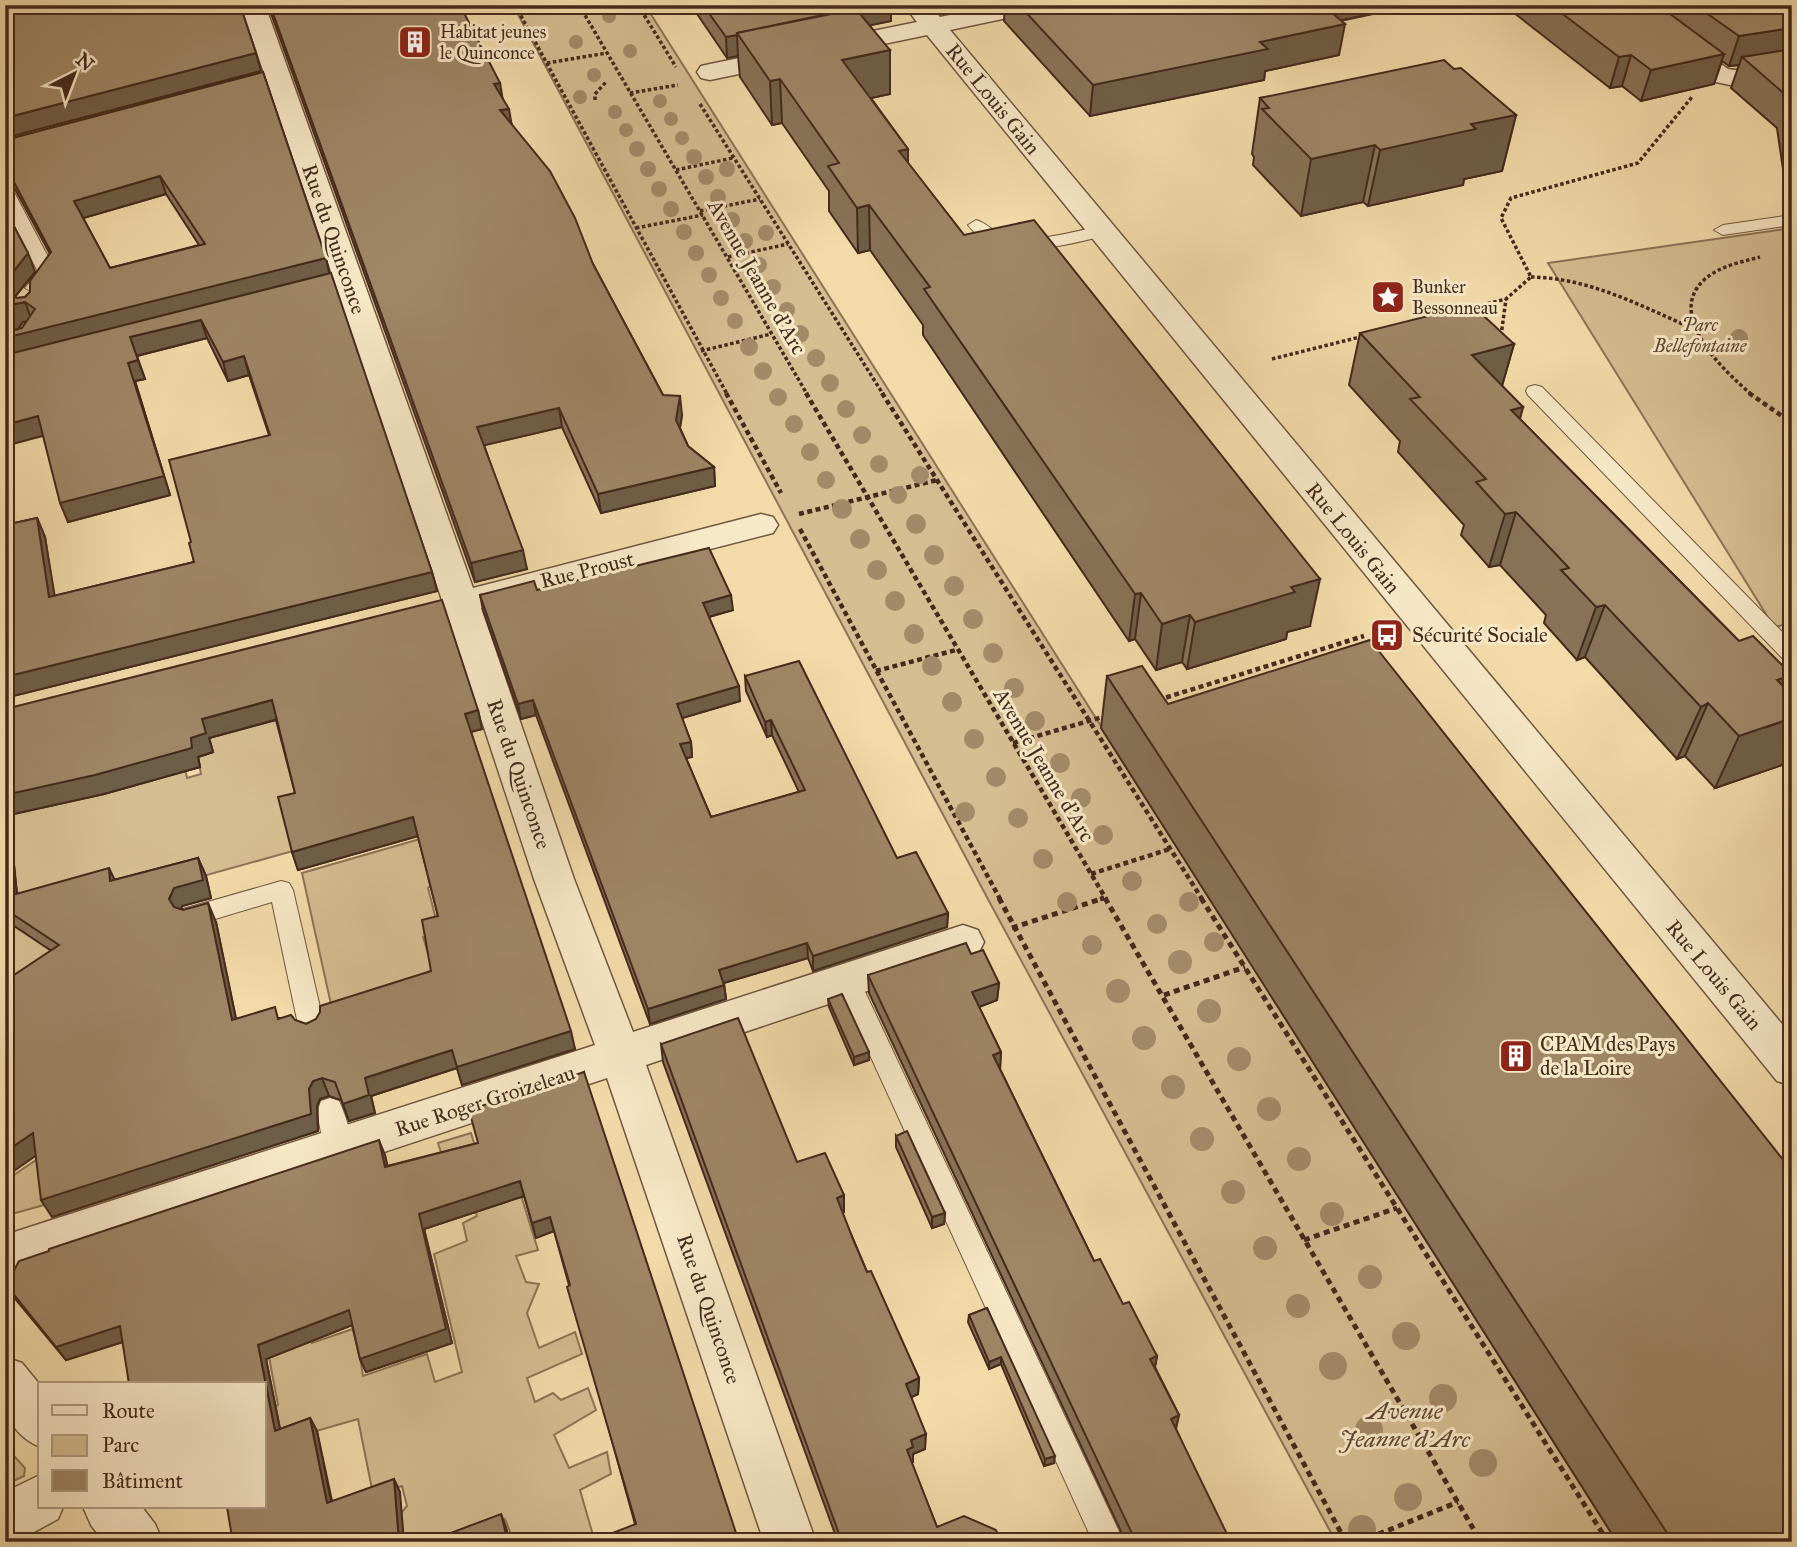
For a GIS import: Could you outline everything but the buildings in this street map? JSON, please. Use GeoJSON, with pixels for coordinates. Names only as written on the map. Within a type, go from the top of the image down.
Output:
{"type":"FeatureCollection","features":[{"type":"Feature","properties":{"kind":"street","name":"Rue du Quinconce"},"geometry":{"type":"LineString","coordinates":[[253,5],[265,80],[338,282],[442,606],[554,879],[621,1056],[790,1542]]}},
{"type":"Feature","properties":{"kind":"street"},"geometry":{"type":"LineString","coordinates":[[710,72],[925,15],[1037,5]]}},
{"type":"Feature","properties":{"kind":"street"},"geometry":{"type":"LineString","coordinates":[[1623,5],[1720,75],[1735,78],[1792,67]]}},
{"type":"Feature","properties":{"kind":"street","name":"Rue Louis Gain"},"geometry":{"type":"LineString","coordinates":[[925,15],[1792,1068]]}},
{"type":"Feature","properties":{"kind":"street","name":"Rue Proust"},"geometry":{"type":"LineString","coordinates":[[442,606],[780,515]]}},
{"type":"Feature","properties":{"kind":"street","name":"Rue Roger Groizeleau"},"geometry":{"type":"LineString","coordinates":[[5,1257],[334,1129],[621,1056],[662,1040],[963,942]]}},
{"type":"Feature","properties":{"kind":"street"},"geometry":{"type":"LineString","coordinates":[[5,1380],[38,1421]]}},
{"type":"Feature","properties":{"kind":"street"},"geometry":{"type":"LineString","coordinates":[[5,1520],[38,1503]]}},
{"type":"Feature","properties":{"kind":"street"},"geometry":{"type":"LineString","coordinates":[[109,1508],[137,1542]]}},
{"type":"Feature","properties":{"kind":"lane"},"geometry":{"type":"LineString","coordinates":[[5,190],[47,272],[25,299]]}},
{"type":"Feature","properties":{"kind":"lane"},"geometry":{"type":"LineString","coordinates":[[1723,230],[1792,220]]}},
{"type":"Feature","properties":{"kind":"lane"},"geometry":{"type":"LineString","coordinates":[[976,225],[989,237],[1012,243],[1101,231]]}},
{"type":"Feature","properties":{"kind":"lane"},"geometry":{"type":"LineString","coordinates":[[1535,391],[1792,655]]}},
{"type":"Feature","properties":{"kind":"lane"},"geometry":{"type":"LineString","coordinates":[[192,916],[281,890],[312,1029]]}},
{"type":"Feature","properties":{"kind":"lane"},"geometry":{"type":"LineString","coordinates":[[848,981],[1109,1542]]}},
{"type":"Feature","properties":{"kind":"path"},"geometry":{"type":"LineString","coordinates":[[515,5],[702,351],[780,515],[869,498],[937,480]]}},
{"type":"Feature","properties":{"kind":"path","name":"Avenue Jeanne d'Arc"},"geometry":{"type":"LineString","coordinates":[[579,5],[956,650],[1164,995],[1481,1542]]}},
{"type":"Feature","properties":{"kind":"path"},"geometry":{"type":"LineString","coordinates":[[638,5],[682,75]]}},
{"type":"Feature","properties":{"kind":"path"},"geometry":{"type":"LineString","coordinates":[[547,63],[607,53]]}},
{"type":"Feature","properties":{"kind":"path"},"geometry":{"type":"LineString","coordinates":[[595,100],[595,94],[606,82]]}},
{"type":"Feature","properties":{"kind":"path"},"geometry":{"type":"LineString","coordinates":[[630,93],[682,84]]}},
{"type":"Feature","properties":{"kind":"path"},"geometry":{"type":"LineString","coordinates":[[1531,277],[1501,218],[1511,198],[1638,163],[1695,93]]}},
{"type":"Feature","properties":{"kind":"path"},"geometry":{"type":"LineString","coordinates":[[696,99],[1608,1542]]}},
{"type":"Feature","properties":{"kind":"path"},"geometry":{"type":"LineString","coordinates":[[676,170],[733,158]]}},
{"type":"Feature","properties":{"kind":"path"},"geometry":{"type":"LineString","coordinates":[[636,228],[760,199]]}},
{"type":"Feature","properties":{"kind":"path"},"geometry":{"type":"LineString","coordinates":[[728,257],[788,244]]}},
{"type":"Feature","properties":{"kind":"path"},"geometry":{"type":"LineString","coordinates":[[1767,256],[1743,261],[1711,275],[1702,282],[1691,301],[1690,315],[1694,329],[1708,352],[1728,375],[1792,424]]}},
{"type":"Feature","properties":{"kind":"path"},"geometry":{"type":"LineString","coordinates":[[1459,311],[1506,299],[1531,277],[1556,276],[1592,286],[1694,329]]}},
{"type":"Feature","properties":{"kind":"path"},"geometry":{"type":"LineString","coordinates":[[1506,299],[1498,355],[1535,391]]}},
{"type":"Feature","properties":{"kind":"path"},"geometry":{"type":"LineString","coordinates":[[1272,359],[1373,333]]}},
{"type":"Feature","properties":{"kind":"path"},"geometry":{"type":"LineString","coordinates":[[702,351],[771,334]]}},
{"type":"Feature","properties":{"kind":"path"},"geometry":{"type":"LineString","coordinates":[[797,524],[1346,1542]]}},
{"type":"Feature","properties":{"kind":"path"},"geometry":{"type":"LineString","coordinates":[[1155,701],[1364,636]]}},
{"type":"Feature","properties":{"kind":"path"},"geometry":{"type":"LineString","coordinates":[[876,671],[956,650]]}},
{"type":"Feature","properties":{"kind":"path"},"geometry":{"type":"LineString","coordinates":[[1013,743],[1115,713]]}},
{"type":"Feature","properties":{"kind":"path"},"geometry":{"type":"LineString","coordinates":[[1091,874],[1170,849]]}},
{"type":"Feature","properties":{"kind":"path"},"geometry":{"type":"LineString","coordinates":[[1013,928],[1104,898]]}},
{"type":"Feature","properties":{"kind":"path"},"geometry":{"type":"LineString","coordinates":[[1164,995],[1245,967]]}},
{"type":"Feature","properties":{"kind":"path"},"geometry":{"type":"LineString","coordinates":[[1304,1240],[1397,1208]]}},
{"type":"Feature","properties":{"kind":"path"},"geometry":{"type":"LineString","coordinates":[[1359,1542],[1458,1502]]}},
{"type":"Feature","properties":{"kind":"green space","name":"Avenue Jeanne d'Arc"},"geometry":{"type":"Polygon","coordinates":[[[513,5],[645,5],[1617,1542],[1336,1542],[990,903],[513,5]]]}},
{"type":"Feature","properties":{"kind":"green space","name":"Parc Bellefontaine"},"geometry":{"type":"Polygon","coordinates":[[[1792,228],[1792,623],[1774,627],[1548,263],[1792,228]]]}},
{"type":"Feature","properties":{"kind":"green space"},"geometry":{"type":"Polygon","coordinates":[[[251,678],[338,733],[293,851],[171,885],[17,897],[5,786],[184,763],[187,778],[201,774],[198,757],[213,752],[209,738],[262,723],[251,678]]]}},
{"type":"Feature","properties":{"kind":"green space"},"geometry":{"type":"Polygon","coordinates":[[[420,839],[433,884],[428,888],[439,931],[423,937],[429,956],[439,970],[334,1018],[302,873],[420,839]]]}},
{"type":"Feature","properties":{"kind":"green space"},"geometry":{"type":"Polygon","coordinates":[[[82,918],[5,1006],[5,920],[82,918]]]}},
{"type":"Feature","properties":{"kind":"green space"},"geometry":{"type":"Polygon","coordinates":[[[471,1133],[482,1169],[487,1170],[493,1191],[518,1186],[538,1250],[516,1256],[526,1282],[539,1284],[527,1313],[539,1348],[575,1332],[582,1354],[527,1378],[535,1402],[553,1393],[561,1400],[588,1388],[596,1410],[554,1435],[569,1468],[607,1452],[611,1474],[580,1490],[595,1542],[514,1542],[505,1519],[449,1542],[386,1542],[392,1524],[407,1506],[402,1486],[373,1494],[358,1419],[266,1445],[266,1411],[278,1405],[269,1357],[232,1370],[217,1312],[272,1291],[280,1320],[305,1313],[312,1343],[370,1323],[365,1301],[311,1321],[302,1260],[334,1249],[340,1258],[352,1256],[369,1268],[402,1260],[418,1331],[374,1345],[369,1353],[360,1357],[363,1376],[427,1354],[435,1382],[462,1372],[434,1254],[467,1241],[463,1223],[477,1216],[457,1161],[445,1165],[438,1143],[471,1133]]]}},
{"type":"Feature","properties":{"kind":"green space"},"geometry":{"type":"Polygon","coordinates":[[[39,1158],[44,1205],[5,1216],[5,1181],[39,1158]]]}},
{"type":"Feature","properties":{"kind":"green space"},"geometry":{"type":"Polygon","coordinates":[[[5,1446],[25,1468],[24,1476],[5,1485],[5,1446]]]}},
{"type":"Feature","properties":{"kind":"place","name":"Habitat jeunes le Quinconce"},"geometry":{"type":"Point","coordinates":[415,42]}},
{"type":"Feature","properties":{"kind":"place","name":"Bunker Bessonneau"},"geometry":{"type":"Point","coordinates":[1388,297]}},
{"type":"Feature","properties":{"kind":"place","name":"Sécurité Sociale"},"geometry":{"type":"Point","coordinates":[1387,635]}},
{"type":"Feature","properties":{"kind":"place","name":"CPAM des Pays de la Loire"},"geometry":{"type":"Point","coordinates":[1516,1056]}}]}
